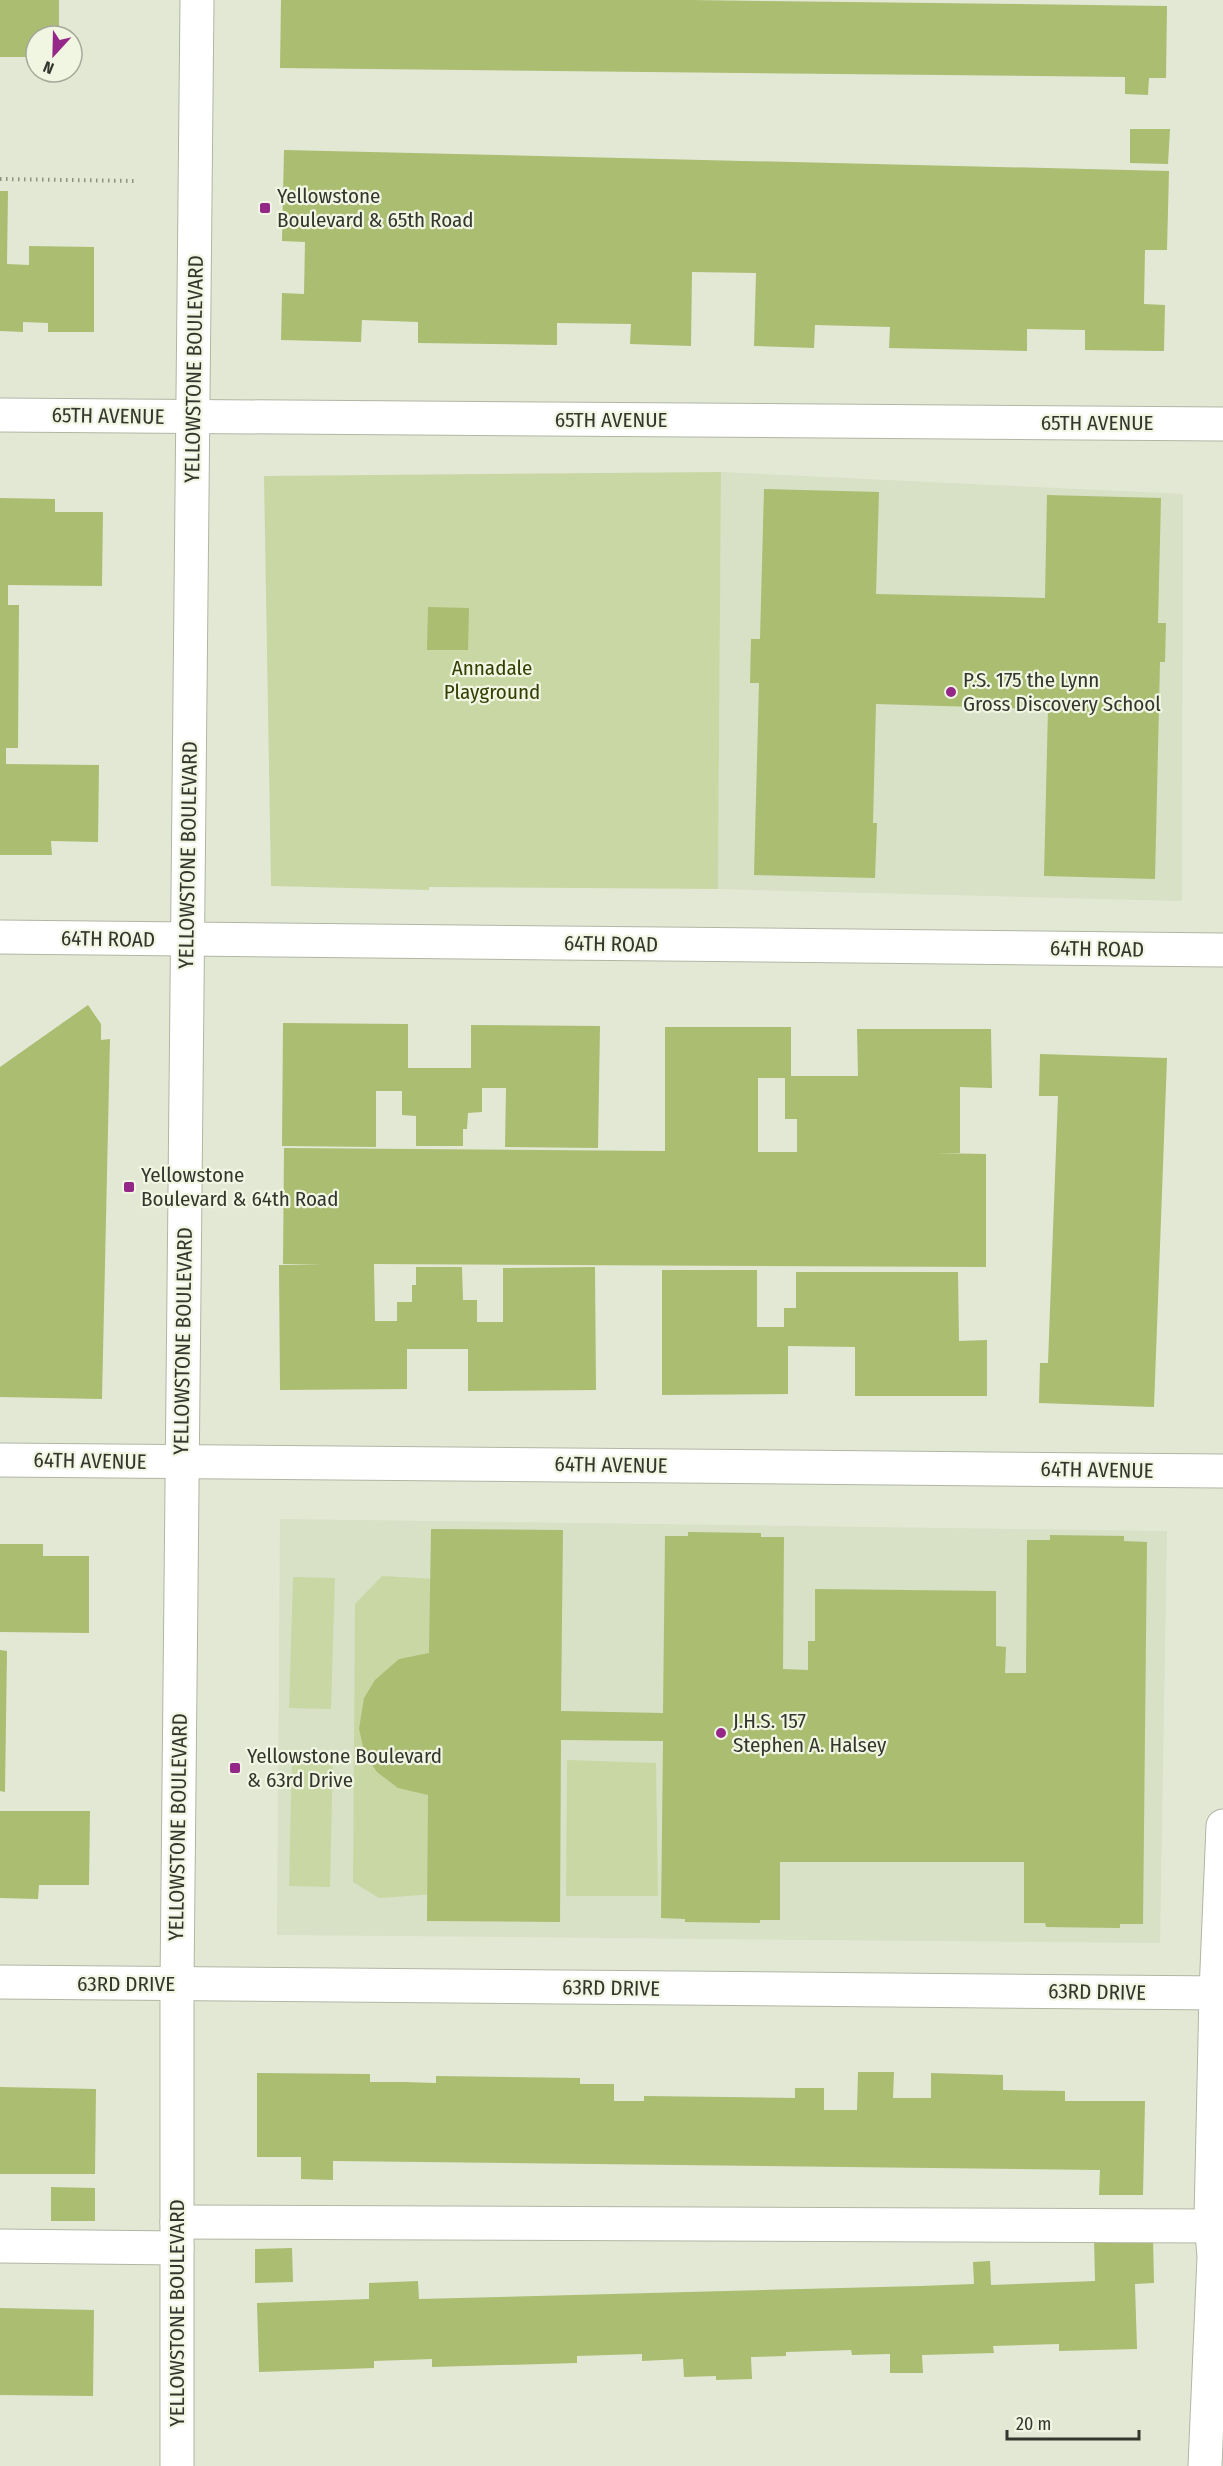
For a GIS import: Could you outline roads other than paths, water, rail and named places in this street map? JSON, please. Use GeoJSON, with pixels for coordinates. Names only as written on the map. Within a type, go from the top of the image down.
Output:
{"type":"FeatureCollection","features":[{"type":"Feature","properties":{"kind":"street","name":"YELLOWSTONE BOULEVARD"},"geometry":{"type":"LineString","coordinates":[[177,2466],[177,1984],[197,0]]}},
{"type":"Feature","properties":{"kind":"street","name":"65TH AVENUE"},"geometry":{"type":"LineString","coordinates":[[0,415],[1223,424]]}},
{"type":"Feature","properties":{"kind":"street","name":"64TH ROAD"},"geometry":{"type":"LineString","coordinates":[[0,937],[1223,950]]}},
{"type":"Feature","properties":{"kind":"street","name":"64TH AVENUE"},"geometry":{"type":"LineString","coordinates":[[0,1460],[1223,1471]]}},
{"type":"Feature","properties":{"kind":"street"},"geometry":{"type":"LineString","coordinates":[[1205,2466],[1216,2249],[1223,1826]]}},
{"type":"Feature","properties":{"kind":"street","name":"63RD DRIVE"},"geometry":{"type":"LineString","coordinates":[[0,1982],[1219,1993]]}},
{"type":"Feature","properties":{"kind":"street"},"geometry":{"type":"LineString","coordinates":[[0,2246],[177,2235],[1216,2249]]}},
{"type":"Feature","properties":{"kind":"place","name":"Yellowstone Boulevard & 65th Road"},"geometry":{"type":"Point","coordinates":[265,208]}},
{"type":"Feature","properties":{"kind":"place","name":"P.S. 175 the Lynn Gross Discovery School"},"geometry":{"type":"Point","coordinates":[951,692]}},
{"type":"Feature","properties":{"kind":"place","name":"Yellowstone Boulevard & 64th Road"},"geometry":{"type":"Point","coordinates":[129,1187]}},
{"type":"Feature","properties":{"kind":"place","name":"J.H.S. 157 Stephen A. Halsey"},"geometry":{"type":"Point","coordinates":[721,1733]}},
{"type":"Feature","properties":{"kind":"place","name":"Yellowstone Boulevard & 63rd Drive"},"geometry":{"type":"Point","coordinates":[235,1768]}},
{"type":"Feature","properties":{"kind":"park label","name":"Annadale Playground"},"geometry":{"type":"Point","coordinates":[492,680]}}]}
